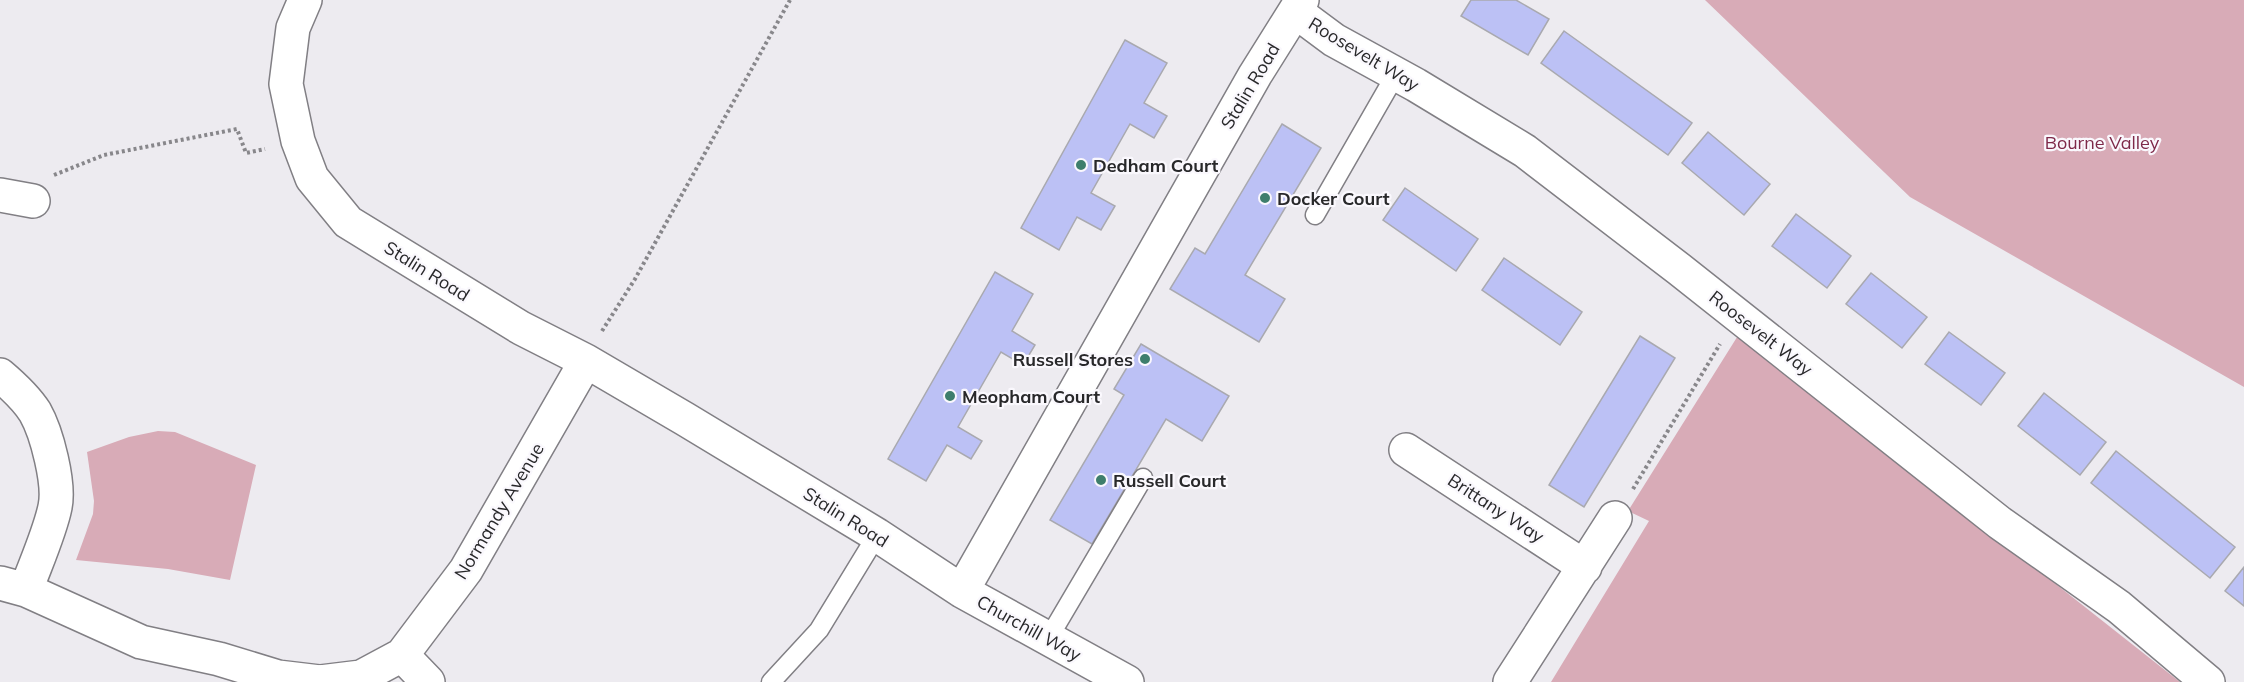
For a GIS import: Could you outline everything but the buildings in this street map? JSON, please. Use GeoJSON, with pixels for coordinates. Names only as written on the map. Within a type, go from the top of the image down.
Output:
{"type":"FeatureCollection","features":[{"type":"Feature","properties":{"kind":"street","name":"Stalin Road"},"geometry":{"type":"LineString","coordinates":[[305,0],[294,28],[286,84],[298,141],[312,178],[348,222],[521,328],[586,361],[877,535],[962,591],[1249,86],[1298,6]]}},
{"type":"Feature","properties":{"kind":"street","name":"Roosevelt Way"},"geometry":{"type":"LineString","coordinates":[[1298,6],[1334,40],[1525,151],[2000,523],[2119,608],[2208,682]]}},
{"type":"Feature","properties":{"kind":"street"},"geometry":{"type":"LineString","coordinates":[[0,195],[33,201]]}},
{"type":"Feature","properties":{"kind":"street","name":"Normandy Avenue"},"geometry":{"type":"LineString","coordinates":[[13,587],[141,642],[219,659],[278,677],[321,682],[361,677],[402,655],[466,570],[586,361]]}},
{"type":"Feature","properties":{"kind":"street"},"geometry":{"type":"LineString","coordinates":[[0,375],[17,390],[35,412],[49,447],[56,506],[13,587]]}},
{"type":"Feature","properties":{"kind":"street","name":"Brittany Way"},"geometry":{"type":"LineString","coordinates":[[1407,450],[1585,567]]}},
{"type":"Feature","properties":{"kind":"street"},"geometry":{"type":"LineString","coordinates":[[1510,682],[1615,518]]}},
{"type":"Feature","properties":{"kind":"street","name":"Churchill Way"},"geometry":{"type":"LineString","coordinates":[[962,591],[1127,682]]}},
{"type":"Feature","properties":{"kind":"street"},"geometry":{"type":"LineString","coordinates":[[402,655],[428,682]]}},
{"type":"Feature","properties":{"kind":"lane"},"geometry":{"type":"LineString","coordinates":[[1316,215],[1396,74]]}},
{"type":"Feature","properties":{"kind":"lane"},"geometry":{"type":"LineString","coordinates":[[1048,639],[1143,478]]}},
{"type":"Feature","properties":{"kind":"lane"},"geometry":{"type":"LineString","coordinates":[[771,682],[819,630],[877,535]]}},
{"type":"Feature","properties":{"kind":"path"},"geometry":{"type":"LineString","coordinates":[[586,361],[604,327],[635,279],[790,0]]}},
{"type":"Feature","properties":{"kind":"path"},"geometry":{"type":"LineString","coordinates":[[33,201],[44,179],[104,155],[237,129],[246,153],[298,141]]}},
{"type":"Feature","properties":{"kind":"path"},"geometry":{"type":"LineString","coordinates":[[1615,518],[1737,315]]}},
{"type":"Feature","properties":{"kind":"green space","name":"Bourne Valley"},"geometry":{"type":"Polygon","coordinates":[[[1705,0],[2244,0],[2244,387],[1910,197],[1705,0]]]}},
{"type":"Feature","properties":{"kind":"green space"},"geometry":{"type":"Polygon","coordinates":[[[1739,334],[2180,682],[1551,682],[1649,521],[1628,511],[1739,334]]]}},
{"type":"Feature","properties":{"kind":"green space"},"geometry":{"type":"Polygon","coordinates":[[[158,431],[175,432],[256,465],[230,580],[168,569],[76,560],[93,514],[94,501],[87,452],[129,437],[158,431]]]}},
{"type":"Feature","properties":{"kind":"place","name":"Dedham Court"},"geometry":{"type":"Point","coordinates":[1081,165]}},
{"type":"Feature","properties":{"kind":"place","name":"Docker Court"},"geometry":{"type":"Point","coordinates":[1265,198]}},
{"type":"Feature","properties":{"kind":"place","name":"Russell Stores"},"geometry":{"type":"Point","coordinates":[1145,359]}},
{"type":"Feature","properties":{"kind":"place","name":"Meopham Court"},"geometry":{"type":"Point","coordinates":[950,396]}},
{"type":"Feature","properties":{"kind":"place","name":"Russell Court"},"geometry":{"type":"Point","coordinates":[1101,480]}}]}
